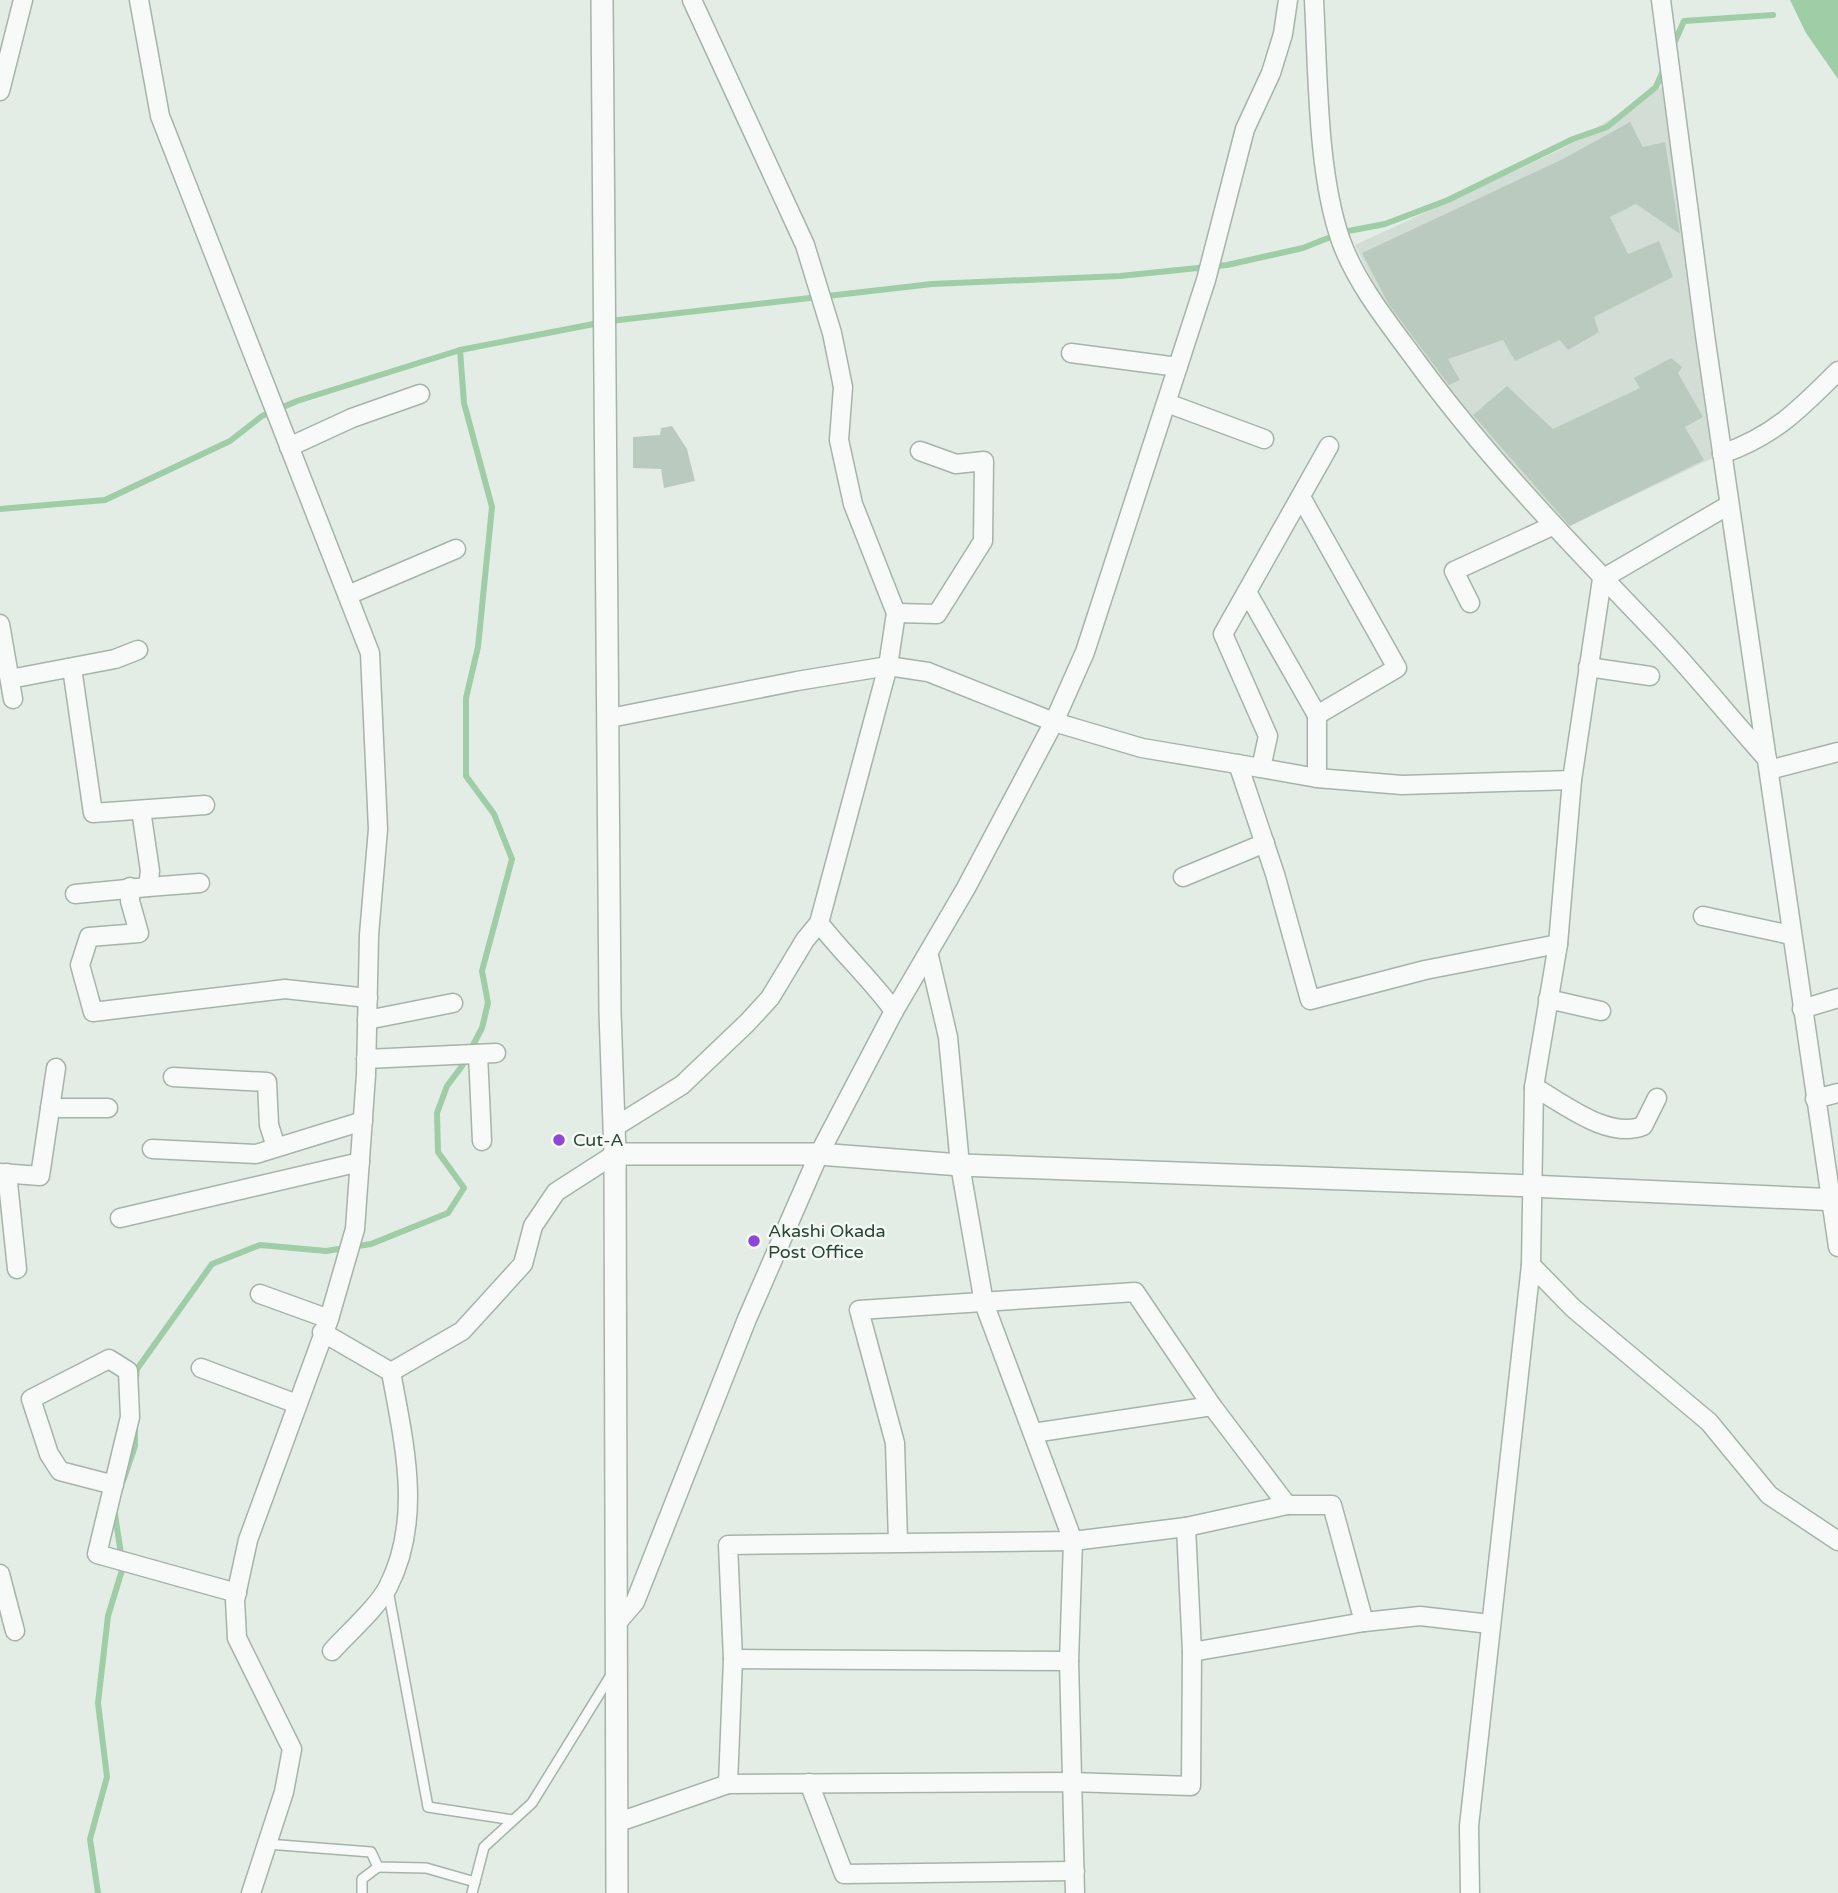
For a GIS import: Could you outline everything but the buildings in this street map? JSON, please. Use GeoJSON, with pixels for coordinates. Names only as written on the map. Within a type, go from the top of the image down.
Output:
{"type":"FeatureCollection","features":[{"type":"Feature","properties":{"kind":"street"},"geometry":{"type":"LineString","coordinates":[[0,91],[23,0]]}},
{"type":"Feature","properties":{"kind":"street"},"geometry":{"type":"LineString","coordinates":[[139,0],[160,116],[370,653],[377,829],[369,934],[368,1020],[355,1229],[326,1326],[248,1540],[237,1593],[237,1639],[292,1749],[284,1792],[251,1893]]}},
{"type":"Feature","properties":{"kind":"street"},"geometry":{"type":"LineString","coordinates":[[602,0],[615,1154],[619,1822],[617,1893]]}},
{"type":"Feature","properties":{"kind":"street"},"geometry":{"type":"LineString","coordinates":[[613,1128],[682,1085],[747,1023],[770,998],[805,940],[819,923],[888,666],[896,613],[853,504],[839,440],[842,387],[832,333],[805,245],[692,0]]}},
{"type":"Feature","properties":{"kind":"street"},"geometry":{"type":"LineString","coordinates":[[616,1624],[635,1602],[747,1319],[819,1154],[894,1011],[929,956],[1054,722],[1086,652],[1206,280],[1245,129],[1271,73],[1283,34],[1288,0]]}},
{"type":"Feature","properties":{"kind":"street"},"geometry":{"type":"LineString","coordinates":[[1314,0],[1323,139],[1333,215],[1349,262],[1396,334],[1468,432],[1552,526],[1660,638],[1768,765]]}},
{"type":"Feature","properties":{"kind":"street"},"geometry":{"type":"LineString","coordinates":[[1661,0],[1729,505],[1815,1099],[1834,1200],[1838,1247]]}},
{"type":"Feature","properties":{"kind":"street"},"geometry":{"type":"LineString","coordinates":[[1072,353],[1178,367]]}},
{"type":"Feature","properties":{"kind":"street"},"geometry":{"type":"LineString","coordinates":[[1722,454],[1756,442],[1798,410],[1838,370]]}},
{"type":"Feature","properties":{"kind":"street"},"geometry":{"type":"LineString","coordinates":[[289,447],[352,418],[420,394]]}},
{"type":"Feature","properties":{"kind":"street"},"geometry":{"type":"LineString","coordinates":[[1167,402],[1264,439]]}},
{"type":"Feature","properties":{"kind":"street"},"geometry":{"type":"LineString","coordinates":[[1262,768],[1268,736],[1223,634],[1329,446]]}},
{"type":"Feature","properties":{"kind":"street"},"geometry":{"type":"LineString","coordinates":[[896,613],[937,614],[983,541],[984,461],[956,464],[920,451]]}},
{"type":"Feature","properties":{"kind":"street"},"geometry":{"type":"LineString","coordinates":[[1301,497],[1397,668],[1317,715]]}},
{"type":"Feature","properties":{"kind":"street"},"geometry":{"type":"LineString","coordinates":[[1602,579],[1729,505]]}},
{"type":"Feature","properties":{"kind":"street"},"geometry":{"type":"LineString","coordinates":[[1471,603],[1454,571],[1552,526]]}},
{"type":"Feature","properties":{"kind":"street"},"geometry":{"type":"LineString","coordinates":[[348,595],[456,549]]}},
{"type":"Feature","properties":{"kind":"street"},"geometry":{"type":"LineString","coordinates":[[1470,1893],[1469,1826],[1531,1265],[1534,1087],[1558,944],[1572,780],[1602,579]]}},
{"type":"Feature","properties":{"kind":"street"},"geometry":{"type":"LineString","coordinates":[[1247,592],[1317,715],[1317,778]]}},
{"type":"Feature","properties":{"kind":"street"},"geometry":{"type":"LineString","coordinates":[[0,624],[13,699]]}},
{"type":"Feature","properties":{"kind":"street"},"geometry":{"type":"LineString","coordinates":[[10,679],[72,668],[138,650]]}},
{"type":"Feature","properties":{"kind":"street"},"geometry":{"type":"LineString","coordinates":[[610,718],[888,666],[928,672],[1054,722],[1142,748],[1317,778],[1402,785],[1572,780]]}},
{"type":"Feature","properties":{"kind":"street"},"geometry":{"type":"LineString","coordinates":[[1588,667],[1650,676]]}},
{"type":"Feature","properties":{"kind":"street"},"geometry":{"type":"LineString","coordinates":[[72,668],[93,813],[205,806]]}},
{"type":"Feature","properties":{"kind":"street"},"geometry":{"type":"LineString","coordinates":[[1768,765],[1838,752]]}},
{"type":"Feature","properties":{"kind":"street"},"geometry":{"type":"LineString","coordinates":[[1238,764],[1265,843],[1310,1000],[1425,970],[1558,944]]}},
{"type":"Feature","properties":{"kind":"street"},"geometry":{"type":"LineString","coordinates":[[141,810],[150,871],[130,901],[139,933],[89,937],[80,965],[93,1012],[285,989],[368,998]]}},
{"type":"Feature","properties":{"kind":"street"},"geometry":{"type":"LineString","coordinates":[[1183,877],[1265,843]]}},
{"type":"Feature","properties":{"kind":"street"},"geometry":{"type":"LineString","coordinates":[[75,894],[200,883]]}},
{"type":"Feature","properties":{"kind":"street"},"geometry":{"type":"LineString","coordinates":[[1703,916],[1791,935]]}},
{"type":"Feature","properties":{"kind":"street"},"geometry":{"type":"LineString","coordinates":[[819,923],[894,1011]]}},
{"type":"Feature","properties":{"kind":"street"},"geometry":{"type":"LineString","coordinates":[[929,956],[948,1037],[960,1165],[984,1303],[1073,1541],[1069,1661],[1074,1893]]}},
{"type":"Feature","properties":{"kind":"street"},"geometry":{"type":"LineString","coordinates":[[1802,1009],[1838,998]]}},
{"type":"Feature","properties":{"kind":"street"},"geometry":{"type":"LineString","coordinates":[[1548,999],[1601,1011]]}},
{"type":"Feature","properties":{"kind":"street"},"geometry":{"type":"LineString","coordinates":[[368,1020],[453,1003]]}},
{"type":"Feature","properties":{"kind":"street"},"geometry":{"type":"LineString","coordinates":[[366,1059],[496,1053]]}},
{"type":"Feature","properties":{"kind":"street"},"geometry":{"type":"LineString","coordinates":[[478,1054],[482,1141]]}},
{"type":"Feature","properties":{"kind":"street"},"geometry":{"type":"LineString","coordinates":[[17,1269],[4,1173],[40,1176],[56,1068]]}},
{"type":"Feature","properties":{"kind":"street"},"geometry":{"type":"LineString","coordinates":[[173,1077],[267,1082],[269,1125],[276,1147]]}},
{"type":"Feature","properties":{"kind":"street"},"geometry":{"type":"LineString","coordinates":[[1534,1087],[1603,1125],[1635,1129],[1643,1126],[1657,1098]]}},
{"type":"Feature","properties":{"kind":"street"},"geometry":{"type":"LineString","coordinates":[[1815,1099],[1838,1093]]}},
{"type":"Feature","properties":{"kind":"street"},"geometry":{"type":"LineString","coordinates":[[50,1108],[108,1108]]}},
{"type":"Feature","properties":{"kind":"street"},"geometry":{"type":"LineString","coordinates":[[152,1149],[257,1154],[363,1121]]}},
{"type":"Feature","properties":{"kind":"street"},"geometry":{"type":"LineString","coordinates":[[391,1372],[461,1331],[523,1264],[533,1226],[556,1192],[615,1154],[819,1154],[960,1165],[1531,1185],[1834,1200]]}},
{"type":"Feature","properties":{"kind":"street"},"geometry":{"type":"LineString","coordinates":[[120,1218],[360,1162]]}},
{"type":"Feature","properties":{"kind":"street"},"geometry":{"type":"LineString","coordinates":[[1531,1265],[1573,1308],[1709,1422],[1769,1495],[1838,1541]]}},
{"type":"Feature","properties":{"kind":"street"},"geometry":{"type":"LineString","coordinates":[[898,1541],[895,1443],[859,1310],[1135,1292],[1212,1406],[1287,1505]]}},
{"type":"Feature","properties":{"kind":"street"},"geometry":{"type":"LineString","coordinates":[[260,1294],[326,1326],[391,1372],[409,1466],[407,1533],[388,1588],[332,1651]]}},
{"type":"Feature","properties":{"kind":"street"},"geometry":{"type":"LineString","coordinates":[[114,1485],[60,1471],[49,1454],[31,1399],[109,1360],[128,1371],[131,1417],[97,1554],[237,1593]]}},
{"type":"Feature","properties":{"kind":"street"},"geometry":{"type":"LineString","coordinates":[[201,1368],[297,1404]]}},
{"type":"Feature","properties":{"kind":"street"},"geometry":{"type":"LineString","coordinates":[[1033,1433],[1212,1406]]}},
{"type":"Feature","properties":{"kind":"street"},"geometry":{"type":"LineString","coordinates":[[728,1784],[733,1659],[728,1545],[1073,1541],[1186,1527],[1287,1505],[1332,1505],[1364,1622]]}},
{"type":"Feature","properties":{"kind":"street"},"geometry":{"type":"LineString","coordinates":[[619,1822],[728,1784],[1071,1782],[1191,1786],[1192,1652],[1186,1527]]}},
{"type":"Feature","properties":{"kind":"street"},"geometry":{"type":"LineString","coordinates":[[0,1574],[15,1631]]}},
{"type":"Feature","properties":{"kind":"street"},"geometry":{"type":"LineString","coordinates":[[1192,1652],[1364,1622],[1420,1616],[1490,1624]]}},
{"type":"Feature","properties":{"kind":"street"},"geometry":{"type":"LineString","coordinates":[[733,1659],[1069,1661]]}},
{"type":"Feature","properties":{"kind":"street"},"geometry":{"type":"LineString","coordinates":[[809,1783],[844,1874],[1075,1871]]}},
{"type":"Feature","properties":{"kind":"lane"},"geometry":{"type":"LineString","coordinates":[[388,1588],[428,1807],[513,1820]]}},
{"type":"Feature","properties":{"kind":"lane"},"geometry":{"type":"LineString","coordinates":[[472,1893],[484,1847],[532,1803],[616,1668]]}},
{"type":"Feature","properties":{"kind":"lane"},"geometry":{"type":"LineString","coordinates":[[265,1844],[371,1852],[378,1867]]}},
{"type":"Feature","properties":{"kind":"lane"},"geometry":{"type":"LineString","coordinates":[[362,1893],[362,1879],[378,1867],[426,1868],[475,1882]]}},
{"type":"Feature","properties":{"kind":"shaded area"},"geometry":{"type":"Polygon","coordinates":[[[1790,0],[1838,0],[1838,79],[1806,33],[1790,0]]]}},
{"type":"Feature","properties":{"kind":"shaded area"},"geometry":{"type":"Polygon","coordinates":[[[1662,87],[1715,457],[1565,528],[1449,391],[1378,293],[1355,245],[1564,148],[1662,87]]]}},
{"type":"Feature","properties":{"kind":"waterway"},"geometry":{"type":"LineString","coordinates":[[1673,46],[1684,21],[1773,15]]}},
{"type":"Feature","properties":{"kind":"waterway"},"geometry":{"type":"LineString","coordinates":[[610,321],[932,284],[1120,276],[1227,265],[1303,248],[1343,232],[1385,224],[1448,200],[1573,139],[1607,127],[1656,87],[1665,66]]}},
{"type":"Feature","properties":{"kind":"waterway"},"geometry":{"type":"LineString","coordinates":[[0,509],[105,500],[230,441],[262,416],[297,401],[460,350],[599,323]]}},
{"type":"Feature","properties":{"kind":"waterway"},"geometry":{"type":"LineString","coordinates":[[136,1378],[137,1369],[212,1264],[260,1245],[326,1251],[371,1244],[448,1213],[464,1188],[438,1152],[437,1113],[447,1086],[462,1066],[482,1028],[488,1003],[482,971],[512,859],[494,814],[466,776],[466,698],[478,647],[492,507],[464,403],[460,350]]}},
{"type":"Feature","properties":{"kind":"waterway"},"geometry":{"type":"LineString","coordinates":[[123,1481],[135,1446],[135,1424]]}},
{"type":"Feature","properties":{"kind":"waterway"},"geometry":{"type":"LineString","coordinates":[[98,1893],[90,1839],[107,1777],[98,1703],[108,1616],[123,1567],[114,1508]]}},
{"type":"Feature","properties":{"kind":"place","name":"Cut-A"},"geometry":{"type":"Point","coordinates":[559,1140]}},
{"type":"Feature","properties":{"kind":"place","name":"Akashi Okada Post Office"},"geometry":{"type":"Point","coordinates":[754,1241]}}]}
